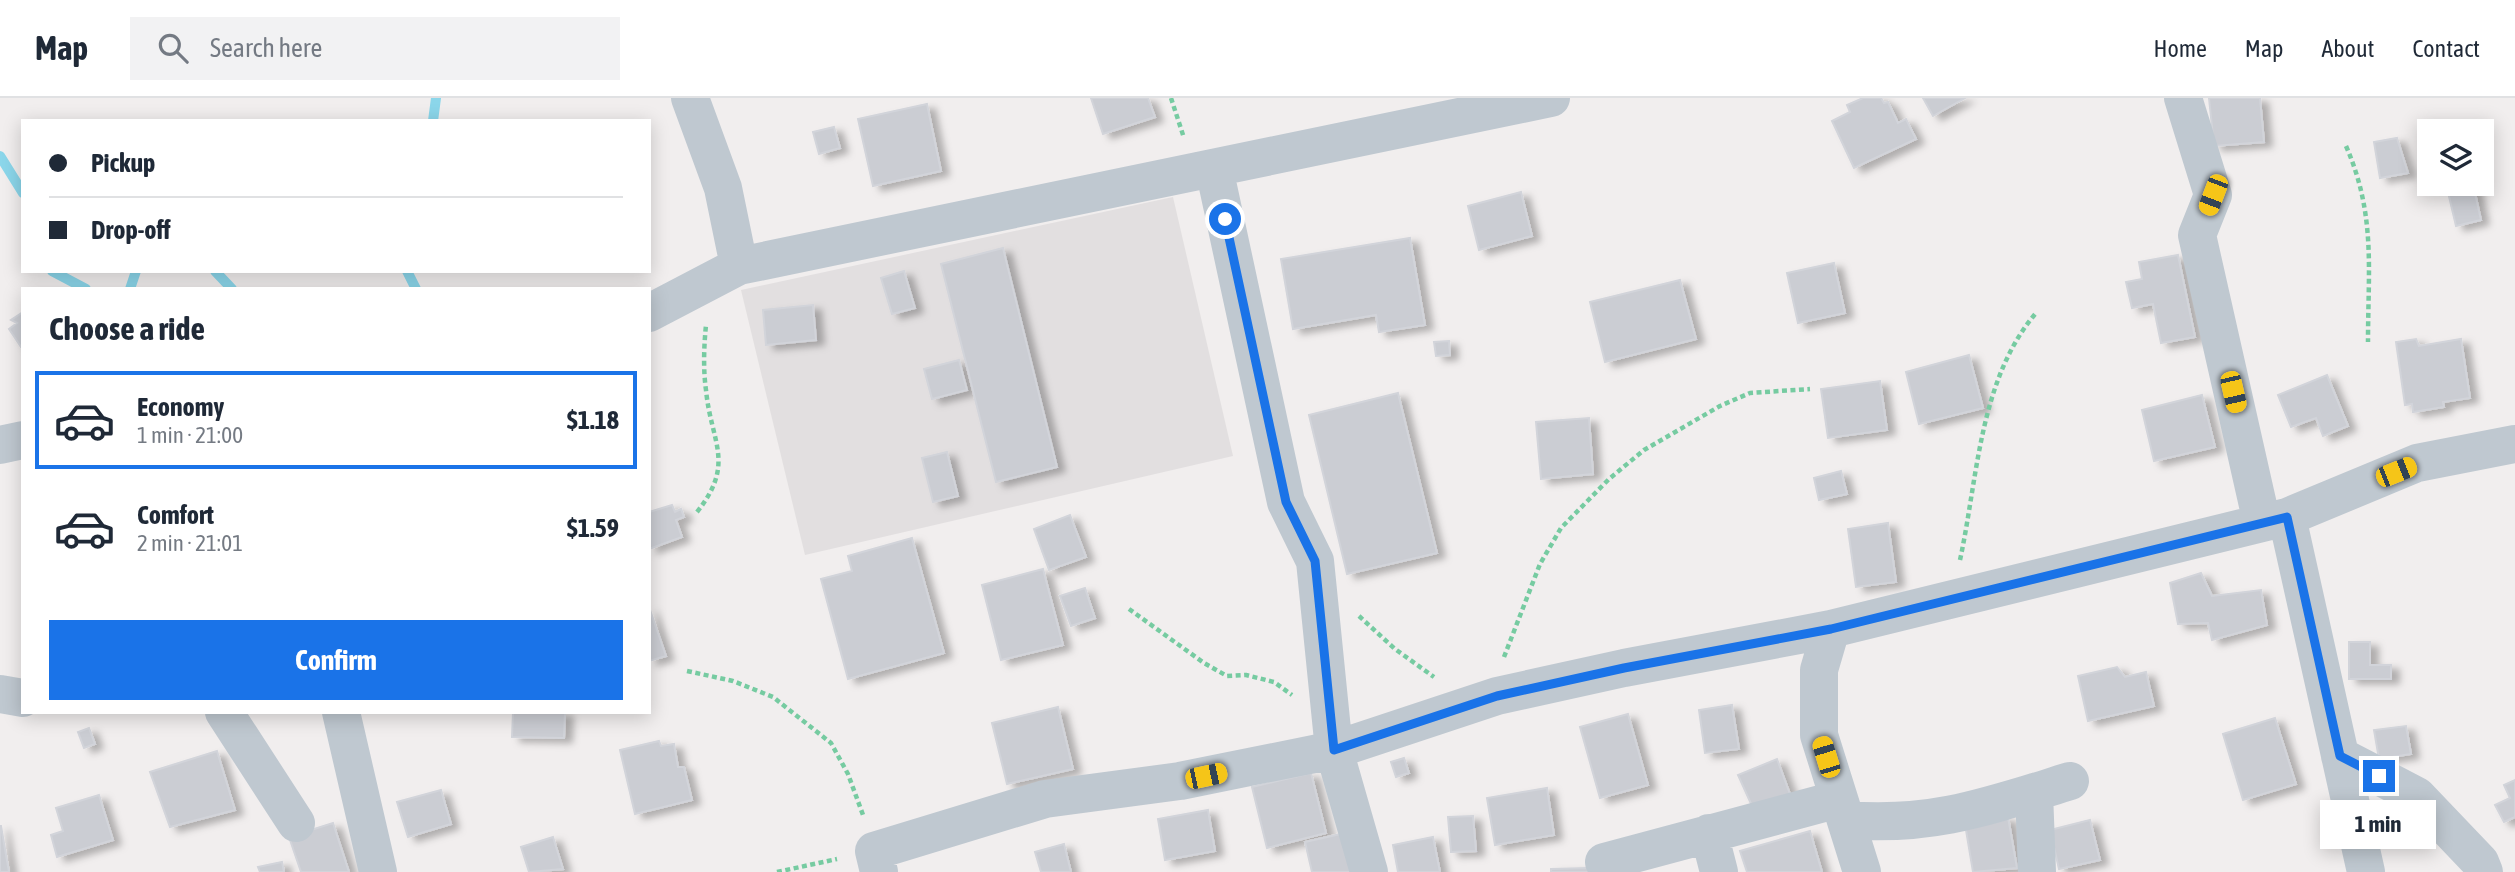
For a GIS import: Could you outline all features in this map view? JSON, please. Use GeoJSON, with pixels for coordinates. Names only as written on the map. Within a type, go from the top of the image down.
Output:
{"type":"FeatureCollection","features":[{"type":"Feature","properties":{"kind":"street"},"geometry":{"type":"LineString","coordinates":[[690,98],[723,188],[729,272]]}},
{"type":"Feature","properties":{"kind":"street"},"geometry":{"type":"LineString","coordinates":[[651,312],[729,272],[1214,167],[1551,98]]}},
{"type":"Feature","properties":{"kind":"street"},"geometry":{"type":"LineString","coordinates":[[2183,98],[2213,195],[2197,235],[2340,756],[2366,872]]}},
{"type":"Feature","properties":{"kind":"street"},"geometry":{"type":"LineString","coordinates":[[1214,167],[1286,502],[1315,561],[1332,740],[1369,872]]}},
{"type":"Feature","properties":{"kind":"street"},"geometry":{"type":"LineString","coordinates":[[0,445],[21,440]]}},
{"type":"Feature","properties":{"kind":"street"},"geometry":{"type":"LineString","coordinates":[[877,861],[1045,799],[1180,781],[1490,698],[1624,668],[1831,629],[2275,520],[2417,464],[2515,444]]}},
{"type":"Feature","properties":{"kind":"street"},"geometry":{"type":"LineString","coordinates":[[1831,629],[1819,670],[1819,735],[1862,872]]}},
{"type":"Feature","properties":{"kind":"street"},"geometry":{"type":"LineString","coordinates":[[0,694],[21,698]]}},
{"type":"Feature","properties":{"kind":"street"},"geometry":{"type":"LineString","coordinates":[[225,714],[296,823]]}},
{"type":"Feature","properties":{"kind":"street"},"geometry":{"type":"LineString","coordinates":[[341,714],[378,872]]}},
{"type":"Feature","properties":{"kind":"street"},"geometry":{"type":"LineString","coordinates":[[2340,756],[2417,796],[2480,862],[2484,872]]}},
{"type":"Feature","properties":{"kind":"street"},"geometry":{"type":"LineString","coordinates":[[1604,862],[1709,833],[1843,810],[1892,824],[1953,816],[2070,781]]}},
{"type":"Feature","properties":{"kind":"street"},"geometry":{"type":"LineString","coordinates":[[2034,792],[2038,872]]}},
{"type":"Feature","properties":{"kind":"street"},"geometry":{"type":"LineString","coordinates":[[1709,833],[1719,872]]}},
{"type":"Feature","properties":{"kind":"path"},"geometry":{"type":"LineString","coordinates":[[2346,146],[2359,177],[2370,235],[2368,342]]}},
{"type":"Feature","properties":{"kind":"path"},"geometry":{"type":"LineString","coordinates":[[697,512],[712,494],[720,471],[706,390],[706,327],[729,272]]}},
{"type":"Feature","properties":{"kind":"path"},"geometry":{"type":"LineString","coordinates":[[1941,602],[1957,570],[1975,488],[1978,447],[1987,423],[1990,398],[2024,327],[2036,313]]}},
{"type":"Feature","properties":{"kind":"path"},"geometry":{"type":"LineString","coordinates":[[1352,609],[1416,665],[1466,698],[1490,698],[1540,564],[1561,527],[1586,500],[1644,450],[1689,421],[1750,393],[1810,389]]}},
{"type":"Feature","properties":{"kind":"path"},"geometry":{"type":"LineString","coordinates":[[1129,609],[1204,663],[1227,676],[1246,675],[1274,682],[1300,701],[1332,740]]}},
{"type":"Feature","properties":{"kind":"path"},"geometry":{"type":"LineString","coordinates":[[687,671],[733,681],[773,697],[831,743],[848,774],[877,861],[777,872]]}},
{"type":"Feature","properties":{"kind":"shaded area"},"geometry":{"type":"Polygon","coordinates":[[[1173,197],[1233,456],[805,555],[741,290],[1173,197]]]}},
{"type":"Feature","properties":{"kind":"building"},"geometry":{"type":"Polygon","coordinates":[[[1091,98],[1148,98],[1155,117],[1103,134],[1091,98]]]}},
{"type":"Feature","properties":{"kind":"building"},"geometry":{"type":"Polygon","coordinates":[[[1863,98],[1881,98],[1884,103],[1888,102],[1898,123],[1906,119],[1916,139],[1854,168],[1832,121],[1850,112],[1847,105],[1863,98]]]}},
{"type":"Feature","properties":{"kind":"building"},"geometry":{"type":"Polygon","coordinates":[[[1923,98],[1965,98],[1933,116],[1923,98]]]}},
{"type":"Feature","properties":{"kind":"building"},"geometry":{"type":"Polygon","coordinates":[[[2209,98],[2260,98],[2264,142],[2214,146],[2209,98]]]}},
{"type":"Feature","properties":{"kind":"building"},"geometry":{"type":"Polygon","coordinates":[[[927,104],[941,171],[873,186],[858,119],[927,104]]]}},
{"type":"Feature","properties":{"kind":"building"},"geometry":{"type":"Polygon","coordinates":[[[834,127],[840,148],[819,154],[813,132],[834,127]]]}},
{"type":"Feature","properties":{"kind":"building"},"geometry":{"type":"Polygon","coordinates":[[[2397,138],[2408,173],[2380,178],[2374,142],[2397,138]]]}},
{"type":"Feature","properties":{"kind":"building"},"geometry":{"type":"Polygon","coordinates":[[[1521,192],[1532,236],[1479,250],[1468,206],[1521,192]]]}},
{"type":"Feature","properties":{"kind":"building"},"geometry":{"type":"Polygon","coordinates":[[[2449,196],[2476,196],[2481,220],[2456,226],[2449,196]]]}},
{"type":"Feature","properties":{"kind":"building"},"geometry":{"type":"Polygon","coordinates":[[[1410,238],[1425,325],[1379,332],[1376,315],[1293,329],[1281,259],[1410,238]]]}},
{"type":"Feature","properties":{"kind":"building"},"geometry":{"type":"Polygon","coordinates":[[[1003,248],[1057,467],[996,482],[941,264],[1003,248]]]}},
{"type":"Feature","properties":{"kind":"building"},"geometry":{"type":"Polygon","coordinates":[[[2178,255],[2195,337],[2161,343],[2153,304],[2132,308],[2126,282],[2142,279],[2139,262],[2178,255]]]}},
{"type":"Feature","properties":{"kind":"building"},"geometry":{"type":"Polygon","coordinates":[[[1834,263],[1845,313],[1798,323],[1787,273],[1834,263]]]}},
{"type":"Feature","properties":{"kind":"building"},"geometry":{"type":"Polygon","coordinates":[[[904,271],[915,308],[892,314],[881,278],[904,271]]]}},
{"type":"Feature","properties":{"kind":"building"},"geometry":{"type":"Polygon","coordinates":[[[1680,280],[1696,339],[1605,362],[1590,302],[1680,280]]]}},
{"type":"Feature","properties":{"kind":"building"},"geometry":{"type":"Polygon","coordinates":[[[813,305],[816,340],[766,345],[763,310],[813,305]]]}},
{"type":"Feature","properties":{"kind":"building"},"geometry":{"type":"Polygon","coordinates":[[[21,313],[21,347],[9,329],[17,323],[11,320],[21,313]]]}},
{"type":"Feature","properties":{"kind":"building"},"geometry":{"type":"Polygon","coordinates":[[[2416,339],[2419,346],[2461,339],[2470,398],[2443,402],[2444,407],[2413,412],[2412,404],[2405,405],[2396,342],[2416,339]]]}},
{"type":"Feature","properties":{"kind":"building"},"geometry":{"type":"Polygon","coordinates":[[[1449,341],[1450,355],[1436,356],[1434,342],[1449,341]]]}},
{"type":"Feature","properties":{"kind":"building"},"geometry":{"type":"Polygon","coordinates":[[[1969,355],[1983,408],[1919,424],[1906,372],[1969,355]]]}},
{"type":"Feature","properties":{"kind":"building"},"geometry":{"type":"Polygon","coordinates":[[[959,360],[967,390],[932,399],[924,369],[959,360]]]}},
{"type":"Feature","properties":{"kind":"building"},"geometry":{"type":"Polygon","coordinates":[[[2327,375],[2348,426],[2323,436],[2316,418],[2291,427],[2278,395],[2327,375]]]}},
{"type":"Feature","properties":{"kind":"building"},"geometry":{"type":"Polygon","coordinates":[[[1880,381],[1887,430],[1828,438],[1821,389],[1880,381]]]}},
{"type":"Feature","properties":{"kind":"building"},"geometry":{"type":"Polygon","coordinates":[[[1398,393],[1437,553],[1347,574],[1309,415],[1398,393]]]}},
{"type":"Feature","properties":{"kind":"building"},"geometry":{"type":"Polygon","coordinates":[[[2202,395],[2215,447],[2154,461],[2142,410],[2202,395]]]}},
{"type":"Feature","properties":{"kind":"building"},"geometry":{"type":"Polygon","coordinates":[[[1589,418],[1593,474],[1541,479],[1536,422],[1589,418]]]}},
{"type":"Feature","properties":{"kind":"building"},"geometry":{"type":"Polygon","coordinates":[[[947,452],[958,496],[933,502],[922,458],[947,452]]]}},
{"type":"Feature","properties":{"kind":"building"},"geometry":{"type":"Polygon","coordinates":[[[1841,471],[1847,494],[1819,500],[1814,478],[1841,471]]]}},
{"type":"Feature","properties":{"kind":"building"},"geometry":{"type":"Polygon","coordinates":[[[672,505],[675,512],[681,509],[684,517],[676,520],[682,537],[651,548],[651,511],[672,505]]]}},
{"type":"Feature","properties":{"kind":"building"},"geometry":{"type":"Polygon","coordinates":[[[1070,515],[1086,557],[1049,570],[1034,529],[1070,515]]]}},
{"type":"Feature","properties":{"kind":"building"},"geometry":{"type":"Polygon","coordinates":[[[1888,523],[1896,582],[1856,587],[1848,529],[1888,523]]]}},
{"type":"Feature","properties":{"kind":"building"},"geometry":{"type":"Polygon","coordinates":[[[912,538],[944,653],[848,679],[821,579],[852,571],[848,556],[912,538]]]}},
{"type":"Feature","properties":{"kind":"building"},"geometry":{"type":"Polygon","coordinates":[[[1043,569],[1063,645],[1001,660],[982,585],[1043,569]]]}},
{"type":"Feature","properties":{"kind":"building"},"geometry":{"type":"Polygon","coordinates":[[[2201,573],[2212,596],[2261,590],[2267,625],[2212,640],[2208,623],[2178,624],[2170,583],[2201,573]]]}},
{"type":"Feature","properties":{"kind":"building"},"geometry":{"type":"Polygon","coordinates":[[[1085,588],[1095,618],[1071,626],[1060,596],[1085,588]]]}},
{"type":"Feature","properties":{"kind":"building"},"geometry":{"type":"Polygon","coordinates":[[[651,613],[666,656],[651,660],[651,613]]]}},
{"type":"Feature","properties":{"kind":"building"},"geometry":{"type":"Polygon","coordinates":[[[2349,642],[2370,642],[2370,665],[2391,665],[2391,679],[2349,679],[2349,642]]]}},
{"type":"Feature","properties":{"kind":"building"},"geometry":{"type":"Polygon","coordinates":[[[2117,667],[2125,677],[2146,672],[2154,706],[2088,721],[2078,676],[2117,667]]]}},
{"type":"Feature","properties":{"kind":"building"},"geometry":{"type":"Polygon","coordinates":[[[1732,705],[1739,749],[1705,753],[1699,710],[1732,705]]]}},
{"type":"Feature","properties":{"kind":"building"},"geometry":{"type":"Polygon","coordinates":[[[1058,707],[1073,769],[1007,784],[992,723],[1058,707]]]}},
{"type":"Feature","properties":{"kind":"building"},"geometry":{"type":"Polygon","coordinates":[[[513,714],[565,714],[564,738],[512,737],[513,714]]]}},
{"type":"Feature","properties":{"kind":"building"},"geometry":{"type":"Polygon","coordinates":[[[1628,714],[1648,785],[1600,798],[1580,727],[1628,714]]]}},
{"type":"Feature","properties":{"kind":"building"},"geometry":{"type":"Polygon","coordinates":[[[2275,718],[2296,784],[2243,800],[2223,734],[2275,718]]]}},
{"type":"Feature","properties":{"kind":"building"},"geometry":{"type":"Polygon","coordinates":[[[2406,726],[2411,754],[2379,759],[2374,730],[2406,726]]]}},
{"type":"Feature","properties":{"kind":"building"},"geometry":{"type":"Polygon","coordinates":[[[89,728],[95,744],[84,748],[78,732],[89,728]]]}},
{"type":"Feature","properties":{"kind":"building"},"geometry":{"type":"Polygon","coordinates":[[[659,741],[661,746],[674,744],[678,767],[684,767],[692,800],[635,814],[620,750],[659,741]]]}},
{"type":"Feature","properties":{"kind":"building"},"geometry":{"type":"Polygon","coordinates":[[[217,751],[235,810],[170,827],[150,772],[217,751]]]}},
{"type":"Feature","properties":{"kind":"building"},"geometry":{"type":"Polygon","coordinates":[[[1404,758],[1409,773],[1396,777],[1391,762],[1404,758]]]}},
{"type":"Feature","properties":{"kind":"building"},"geometry":{"type":"Polygon","coordinates":[[[1777,759],[1790,794],[1752,806],[1738,775],[1777,759]]]}},
{"type":"Feature","properties":{"kind":"building"},"geometry":{"type":"Polygon","coordinates":[[[1311,773],[1326,833],[1267,848],[1252,787],[1311,773]]]}},
{"type":"Feature","properties":{"kind":"building"},"geometry":{"type":"Polygon","coordinates":[[[2515,780],[2515,817],[2504,822],[2495,805],[2510,798],[2504,785],[2515,780]]]}},
{"type":"Feature","properties":{"kind":"building"},"geometry":{"type":"Polygon","coordinates":[[[1547,788],[1554,835],[1495,845],[1487,798],[1547,788]]]}},
{"type":"Feature","properties":{"kind":"building"},"geometry":{"type":"Polygon","coordinates":[[[441,790],[451,824],[408,837],[397,802],[441,790]]]}},
{"type":"Feature","properties":{"kind":"building"},"geometry":{"type":"Polygon","coordinates":[[[99,795],[113,840],[57,857],[51,835],[63,831],[56,808],[99,795]]]}},
{"type":"Feature","properties":{"kind":"building"},"geometry":{"type":"Polygon","coordinates":[[[1208,810],[1215,851],[1165,860],[1158,819],[1208,810]]]}},
{"type":"Feature","properties":{"kind":"building"},"geometry":{"type":"Polygon","coordinates":[[[1473,816],[1476,851],[1451,852],[1448,817],[1473,816]]]}},
{"type":"Feature","properties":{"kind":"building"},"geometry":{"type":"Polygon","coordinates":[[[2008,817],[2017,868],[1973,872],[1965,824],[2008,817]]]}},
{"type":"Feature","properties":{"kind":"building"},"geometry":{"type":"Polygon","coordinates":[[[2090,820],[2100,860],[2059,869],[2050,830],[2090,820]]]}},
{"type":"Feature","properties":{"kind":"building"},"geometry":{"type":"Polygon","coordinates":[[[333,823],[349,872],[301,872],[289,837],[333,823]]]}},
{"type":"Feature","properties":{"kind":"building"},"geometry":{"type":"Polygon","coordinates":[[[1,826],[9,872],[0,872],[1,826]]]}},
{"type":"Feature","properties":{"kind":"building"},"geometry":{"type":"Polygon","coordinates":[[[1810,831],[1822,872],[1747,872],[1740,851],[1810,831]]]}},
{"type":"Feature","properties":{"kind":"building"},"geometry":{"type":"Polygon","coordinates":[[[1345,833],[1354,872],[1312,872],[1305,842],[1345,833]]]}},
{"type":"Feature","properties":{"kind":"building"},"geometry":{"type":"Polygon","coordinates":[[[553,837],[563,869],[529,872],[521,847],[553,837]]]}},
{"type":"Feature","properties":{"kind":"building"},"geometry":{"type":"Polygon","coordinates":[[[1433,837],[1440,872],[1398,872],[1393,845],[1433,837]]]}},
{"type":"Feature","properties":{"kind":"building"},"geometry":{"type":"Polygon","coordinates":[[[1064,844],[1071,872],[1041,872],[1035,852],[1064,844]]]}},
{"type":"Feature","properties":{"kind":"building"},"geometry":{"type":"Polygon","coordinates":[[[282,862],[284,872],[260,872],[258,867],[282,862]]]}},
{"type":"Feature","properties":{"kind":"building"},"geometry":{"type":"Polygon","coordinates":[[[1588,868],[1588,872],[1551,872],[1551,869],[1588,868]]]}},
{"type":"Feature","properties":{"kind":"waterway"},"geometry":{"type":"LineString","coordinates":[[433,119],[436,98]]}},
{"type":"Feature","properties":{"kind":"waterway"},"geometry":{"type":"LineString","coordinates":[[0,156],[21,190]]}},
{"type":"Feature","properties":{"kind":"waterway"},"geometry":{"type":"LineString","coordinates":[[56,273],[82,287]]}},
{"type":"Feature","properties":{"kind":"waterway"},"geometry":{"type":"LineString","coordinates":[[131,287],[135,273]]}},
{"type":"Feature","properties":{"kind":"waterway"},"geometry":{"type":"LineString","coordinates":[[217,273],[230,287]]}},
{"type":"Feature","properties":{"kind":"waterway"},"geometry":{"type":"LineString","coordinates":[[408,273],[415,287]]}},
{"type":"Feature","properties":{"kind":"route"},"geometry":{"type":"LineString","coordinates":[[1225,219],[1286,502],[1315,561],[1334,750],[1497,696],[1624,668],[1831,629],[2287,517],[2340,756],[2379,776]]}}]}
